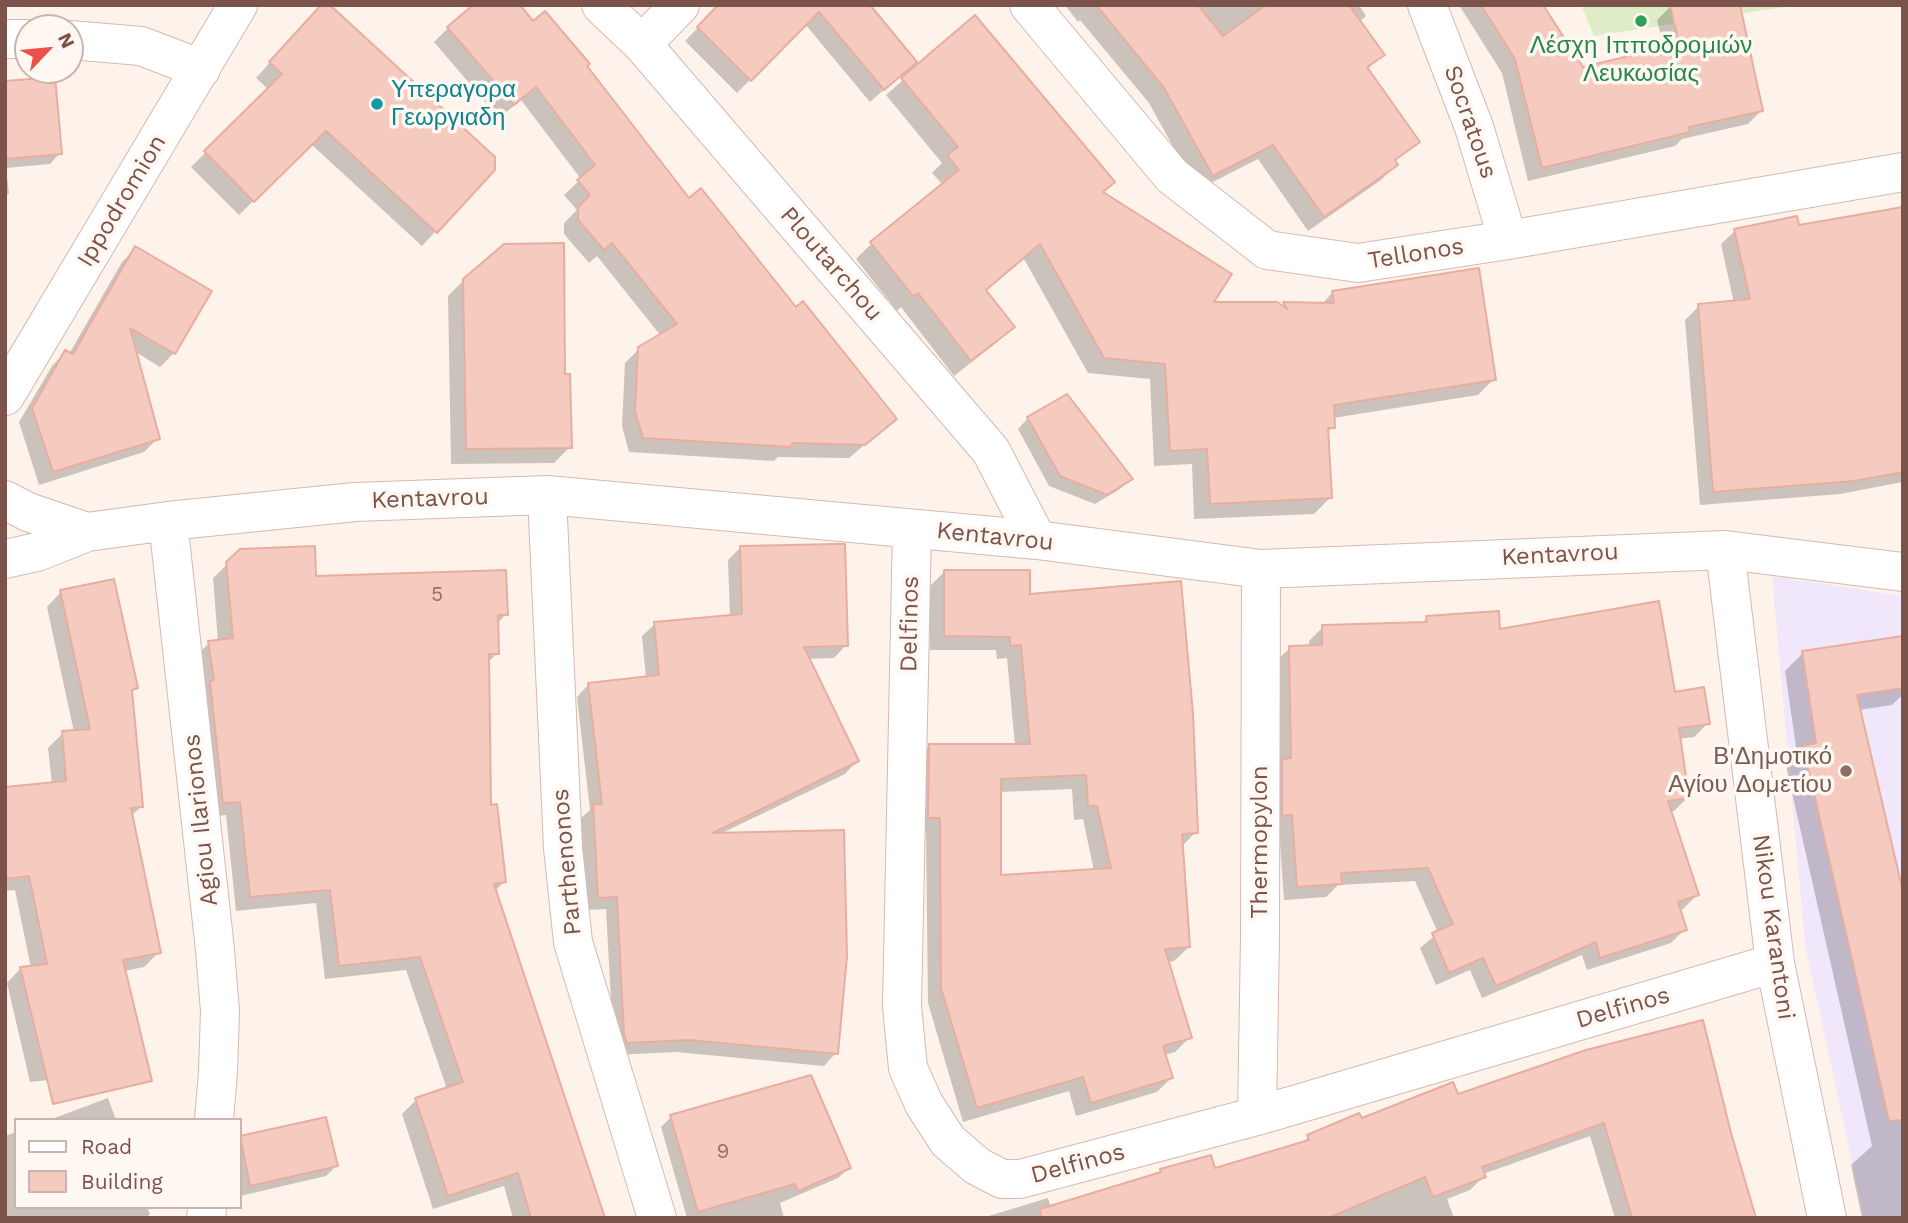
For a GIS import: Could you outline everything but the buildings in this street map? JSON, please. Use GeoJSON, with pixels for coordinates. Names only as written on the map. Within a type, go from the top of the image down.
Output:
{"type":"FeatureCollection","features":[{"type":"Feature","properties":{"kind":"street","name":"Ippodromion"},"geometry":{"type":"LineString","coordinates":[[5,396],[238,5]]}},
{"type":"Feature","properties":{"kind":"street","name":"Ploutarchou"},"geometry":{"type":"LineString","coordinates":[[601,5],[642,44],[991,451],[1037,540]]}},
{"type":"Feature","properties":{"kind":"street"},"geometry":{"type":"LineString","coordinates":[[642,44],[680,5]]}},
{"type":"Feature","properties":{"kind":"street","name":"Tellonos"},"geometry":{"type":"LineString","coordinates":[[1029,5],[1172,177],[1267,250],[1358,263],[1903,172]]}},
{"type":"Feature","properties":{"kind":"street","name":"Socratous"},"geometry":{"type":"LineString","coordinates":[[1427,5],[1474,127],[1508,240]]}},
{"type":"Feature","properties":{"kind":"street"},"geometry":{"type":"LineString","coordinates":[[84,41],[141,46],[201,69]]}},
{"type":"Feature","properties":{"kind":"street","name":"Kentavrou"},"geometry":{"type":"LineString","coordinates":[[5,559],[37,552],[87,532],[168,521],[355,502],[547,495],[1037,540],[1261,569],[1725,550],[1903,572]]}},
{"type":"Feature","properties":{"kind":"street","name":"Parthenonos"},"geometry":{"type":"LineString","coordinates":[[547,495],[563,848],[573,942],[657,1218]]}},
{"type":"Feature","properties":{"kind":"street","name":"Kentavrou"},"geometry":{"type":"LineString","coordinates":[[5,500],[28,512],[87,532]]}},
{"type":"Feature","properties":{"kind":"street","name":"Agiou Ilarionos"},"geometry":{"type":"LineString","coordinates":[[168,521],[220,1011],[214,1118]]}},
{"type":"Feature","properties":{"kind":"street","name":"Delfinos"},"geometry":{"type":"LineString","coordinates":[[912,529],[902,1006],[908,1068],[924,1104],[948,1141],[977,1166],[1002,1179],[1020,1179],[1257,1115],[1775,963]]}},
{"type":"Feature","properties":{"kind":"street","name":"Nikou Karantoni"},"geometry":{"type":"LineString","coordinates":[[1725,550],[1775,963],[1826,1218]]}},
{"type":"Feature","properties":{"kind":"street","name":"Thermopylon"},"geometry":{"type":"LineString","coordinates":[[1257,1115],[1261,569]]}},
{"type":"Feature","properties":{"kind":"shaded area","name":"Β'Δημοτικό Αγίου Δομετίου"},"geometry":{"type":"Polygon","coordinates":[[[1772,576],[1903,596],[1903,1218],[1864,1218],[1805,945],[1772,576]]]}},
{"type":"Feature","properties":{"kind":"green space","name":"Λέσχη Ιπποδρομιών Λευκωσίας"},"geometry":{"type":"Polygon","coordinates":[[[1581,5],[1797,5],[1594,36],[1581,5]]]}},
{"type":"Feature","properties":{"kind":"place","name":"Λέσχη Ιπποδρομιών Λευκωσίας"},"geometry":{"type":"Point","coordinates":[1641,21]}},
{"type":"Feature","properties":{"kind":"place","name":"Υπεραγορα Γεωργιαδη"},"geometry":{"type":"Point","coordinates":[377,104]}},
{"type":"Feature","properties":{"kind":"place","name":"Β'Δημοτικό Αγίου Δομετίου"},"geometry":{"type":"Point","coordinates":[1846,771]}}]}
